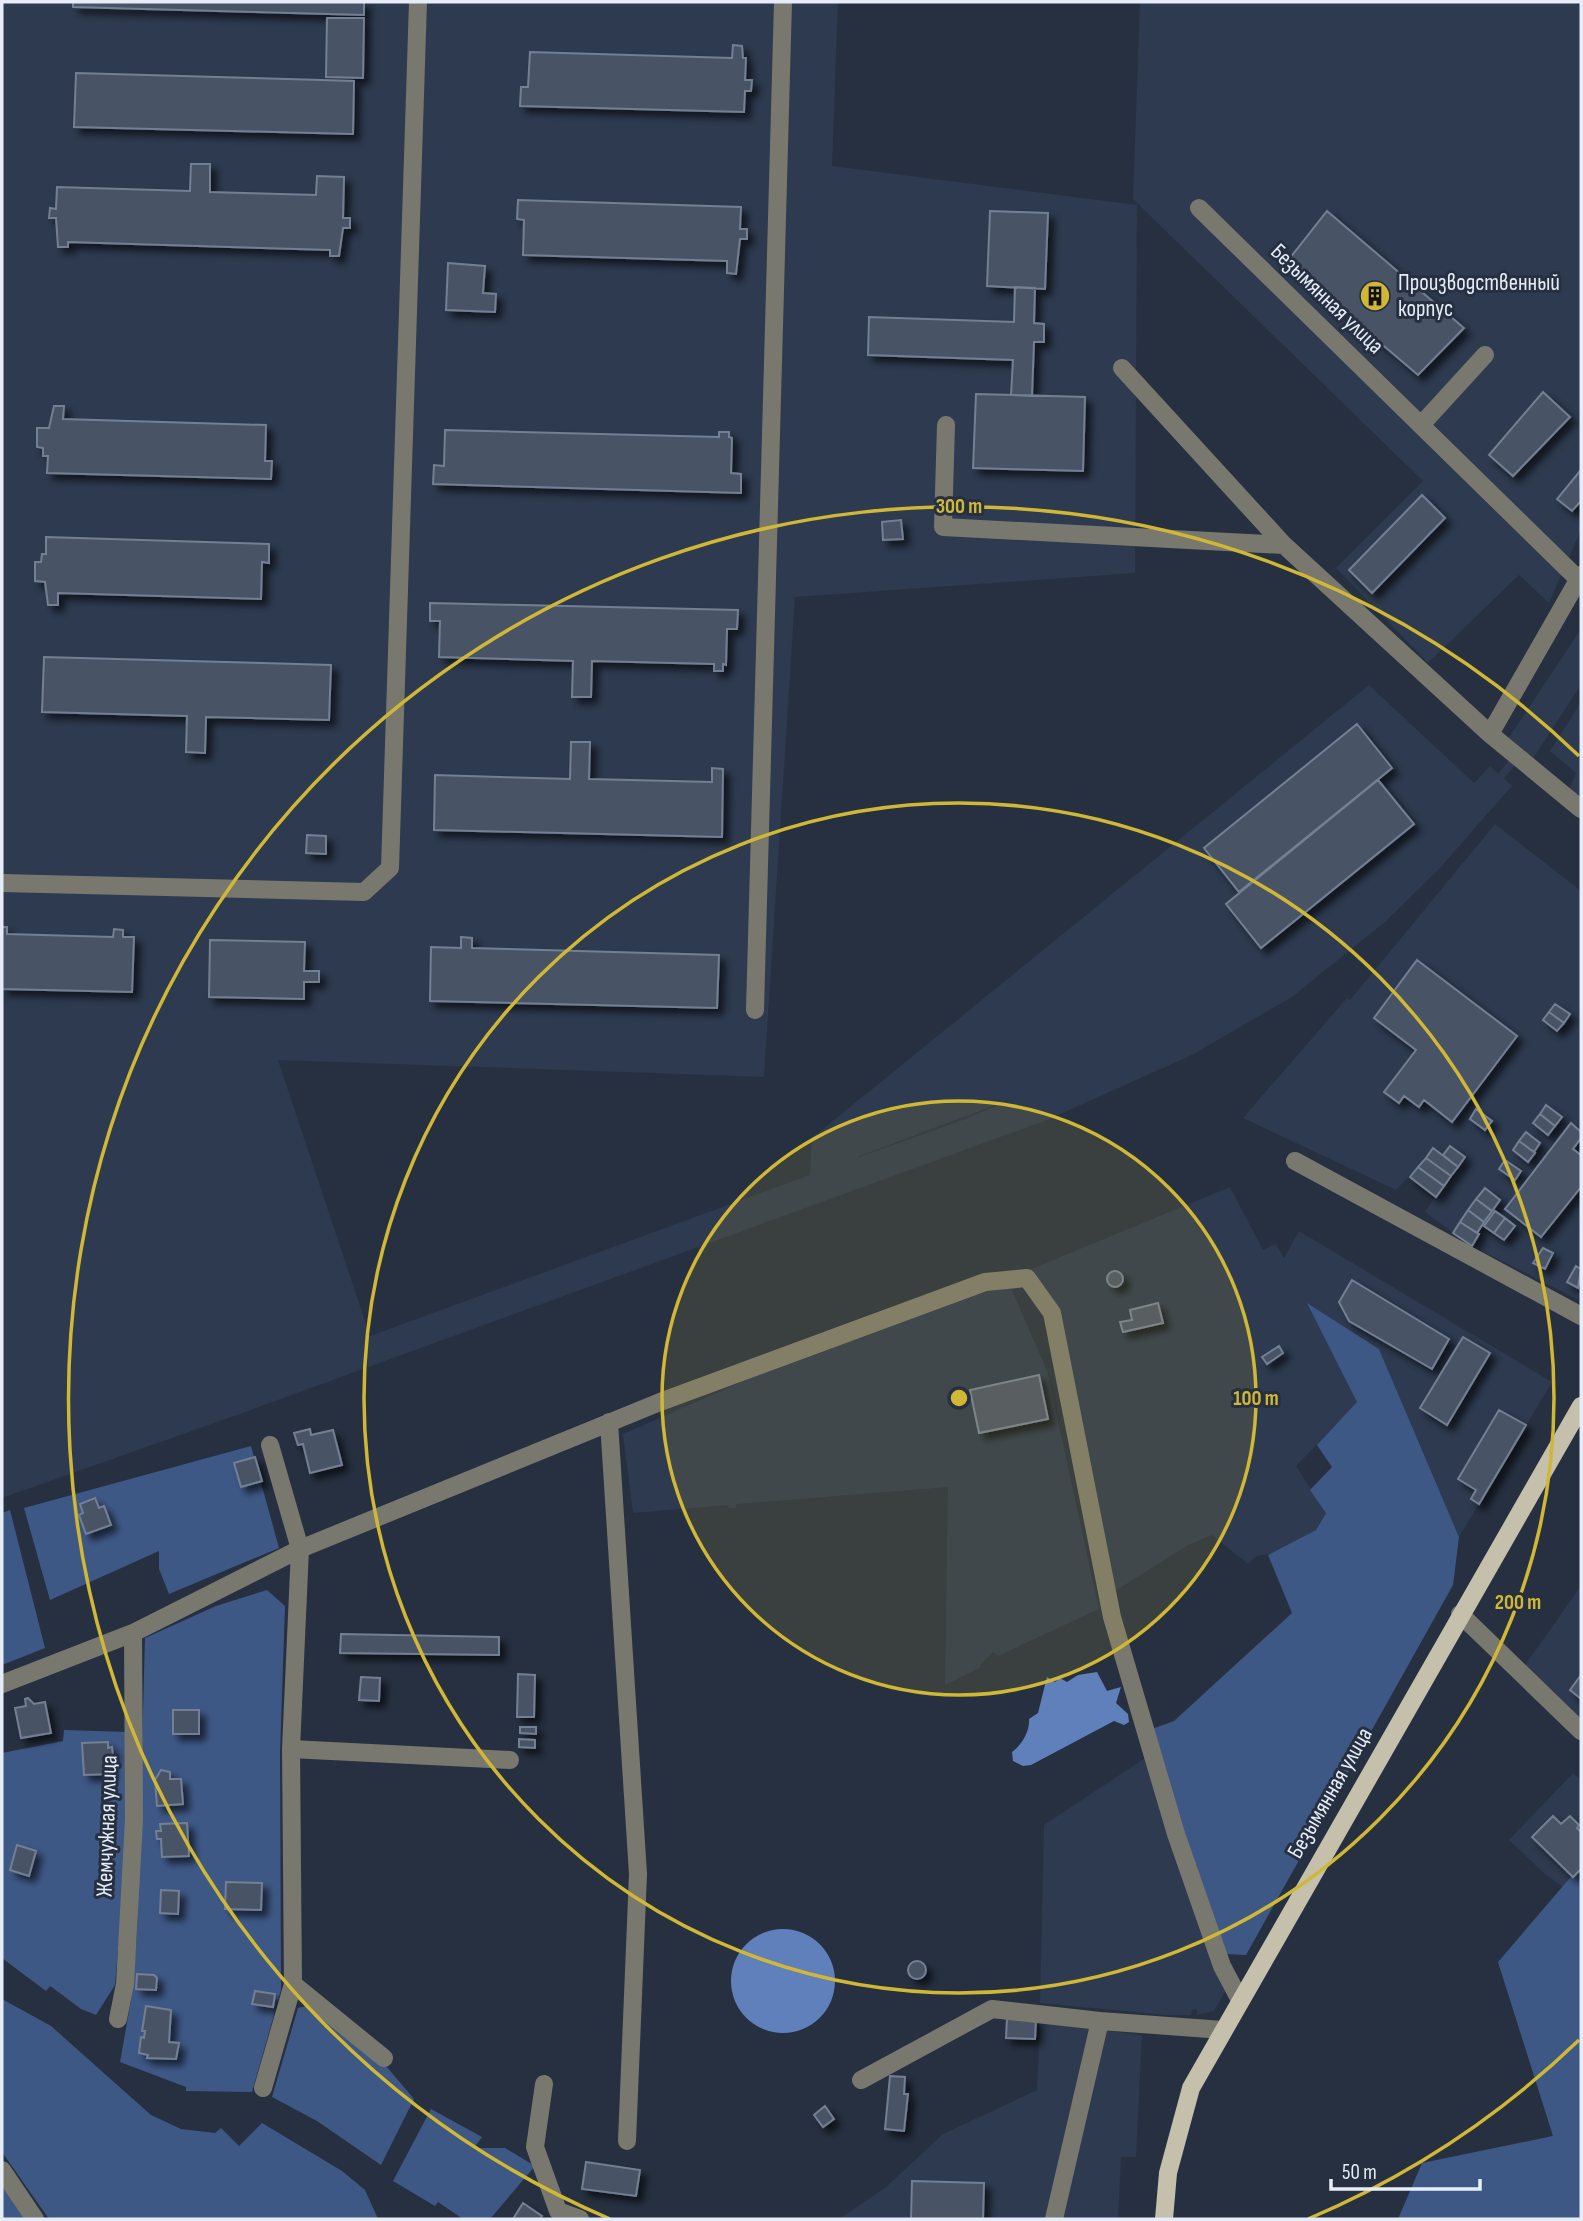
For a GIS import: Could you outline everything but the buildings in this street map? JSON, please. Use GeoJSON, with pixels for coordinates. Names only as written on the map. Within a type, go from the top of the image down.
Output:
{"type":"FeatureCollection","features":[{"type":"Feature","properties":{"kind":"main road","name":"Безымянная улица"},"geometry":{"type":"LineString","coordinates":[[1164,2219],[1168,2173],[1191,2088],[1581,1406]]}},
{"type":"Feature","properties":{"kind":"street"},"geometry":{"type":"LineString","coordinates":[[2,883],[364,892],[390,868],[418,2]]}},
{"type":"Feature","properties":{"kind":"street"},"geometry":{"type":"LineString","coordinates":[[755,1010],[783,2]]}},
{"type":"Feature","properties":{"kind":"street","name":"Безымянная улица"},"geometry":{"type":"LineString","coordinates":[[1199,208],[1420,425],[1580,577]]}},
{"type":"Feature","properties":{"kind":"street"},"geometry":{"type":"LineString","coordinates":[[1420,425],[1485,355]]}},
{"type":"Feature","properties":{"kind":"street"},"geometry":{"type":"LineString","coordinates":[[1122,368],[1284,545],[1490,734],[1581,809]]}},
{"type":"Feature","properties":{"kind":"street"},"geometry":{"type":"LineString","coordinates":[[946,425],[943,527],[1284,545]]}},
{"type":"Feature","properties":{"kind":"street"},"geometry":{"type":"LineString","coordinates":[[1490,734],[1580,577]]}},
{"type":"Feature","properties":{"kind":"street"},"geometry":{"type":"LineString","coordinates":[[1295,1161],[1581,1316]]}},
{"type":"Feature","properties":{"kind":"street"},"geometry":{"type":"LineString","coordinates":[[2,1684],[133,1633],[300,1549],[609,1422],[985,1282],[1027,1278],[1052,1313],[1112,1617],[1190,1873],[1222,1966],[1240,2000]]}},
{"type":"Feature","properties":{"kind":"street"},"geometry":{"type":"LineString","coordinates":[[609,1422],[639,1874],[627,2141]]}},
{"type":"Feature","properties":{"kind":"street"},"geometry":{"type":"LineString","coordinates":[[264,2088],[293,1984],[291,1749],[300,1549],[270,1445]]}},
{"type":"Feature","properties":{"kind":"street"},"geometry":{"type":"LineString","coordinates":[[1460,1614],[1581,1731]]}},
{"type":"Feature","properties":{"kind":"street","name":"Жемчужная улица"},"geometry":{"type":"LineString","coordinates":[[118,2020],[125,1984],[134,1820],[133,1633]]}},
{"type":"Feature","properties":{"kind":"street"},"geometry":{"type":"LineString","coordinates":[[291,1749],[510,1760]]}},
{"type":"Feature","properties":{"kind":"street"},"geometry":{"type":"LineString","coordinates":[[293,1984],[384,2058]]}},
{"type":"Feature","properties":{"kind":"street"},"geometry":{"type":"LineString","coordinates":[[861,2080],[992,2009],[1223,2031]]}},
{"type":"Feature","properties":{"kind":"street"},"geometry":{"type":"LineString","coordinates":[[1054,2219],[1100,2021]]}},
{"type":"Feature","properties":{"kind":"street"},"geometry":{"type":"LineString","coordinates":[[544,2084],[535,2147],[558,2211],[580,2219]]}},
{"type":"Feature","properties":{"kind":"street"},"geometry":{"type":"LineString","coordinates":[[2,2170],[35,2219]]}},
{"type":"Feature","properties":{"kind":"shaded area"},"geometry":{"type":"Polygon","coordinates":[[[2,2],[838,2],[832,166],[1137,205],[1135,573],[795,597],[764,1077],[278,1060],[370,1336],[810,1175],[812,1138],[1369,685],[1474,783],[1490,766],[1498,774],[1509,760],[1508,739],[1581,629],[1581,685],[1532,760],[1515,765],[1504,778],[1512,786],[1439,869],[1385,922],[1292,997],[1192,1055],[1047,1120],[2,1498],[2,2]],[[1021,1095],[857,1158],[968,1118],[1021,1095]]]}},
{"type":"Feature","properties":{"kind":"shaded area"},"geometry":{"type":"Polygon","coordinates":[[[1140,2],[1581,2],[1581,530],[1549,603],[1519,575],[1428,663],[1336,568],[1423,481],[1133,199],[1140,2]]]}},
{"type":"Feature","properties":{"kind":"shaded area"},"geometry":{"type":"Polygon","coordinates":[[[1581,702],[1581,801],[1568,791],[1576,773],[1550,751],[1581,702]]]}},
{"type":"Feature","properties":{"kind":"shaded area"},"geometry":{"type":"Polygon","coordinates":[[[1495,824],[1581,891],[1581,1301],[1470,1245],[1425,1212],[1435,1197],[1409,1176],[1396,1190],[1243,1118],[1347,998],[1350,1000],[1495,824]]]}},
{"type":"Feature","properties":{"kind":"shaded area"},"geometry":{"type":"Polygon","coordinates":[[[1230,1187],[1263,1250],[1276,1244],[1284,1258],[1299,1231],[1552,1382],[1459,1537],[1379,1349],[1308,1304],[1359,1402],[1296,1466],[1326,1512],[1316,1530],[1274,1553],[1257,1556],[1248,1564],[1212,1535],[1188,1545],[1107,1596],[1051,1328],[1022,1273],[1230,1187]]]}},
{"type":"Feature","properties":{"kind":"shaded area"},"geometry":{"type":"Polygon","coordinates":[[[1008,1281],[1047,1371],[1099,1609],[998,1656],[993,1652],[981,1667],[945,1685],[948,1487],[736,1504],[736,1508],[729,1508],[728,1505],[633,1513],[623,1434],[849,1335],[1008,1281]]]}},
{"type":"Feature","properties":{"kind":"shaded area"},"geometry":{"type":"Polygon","coordinates":[[[1307,1303],[1379,1349],[1459,1537],[1453,1585],[1246,1955],[1226,1954],[1219,1948],[1152,1729],[1174,1721],[1292,1613],[1268,1555],[1316,1530],[1326,1513],[1310,1490],[1332,1467],[1317,1445],[1357,1402],[1307,1303]]]}},
{"type":"Feature","properties":{"kind":"shaded area"},"geometry":{"type":"Polygon","coordinates":[[[251,1446],[279,1548],[169,1594],[159,1569],[159,1551],[50,1600],[24,1508],[251,1446]]]}},
{"type":"Feature","properties":{"kind":"shaded area"},"geometry":{"type":"Polygon","coordinates":[[[10,1510],[45,1648],[2,1665],[2,1513],[10,1510]]]}},
{"type":"Feature","properties":{"kind":"shaded area"},"geometry":{"type":"Polygon","coordinates":[[[1581,1586],[1581,1720],[1525,1665],[1581,1586]]]}},
{"type":"Feature","properties":{"kind":"shaded area"},"geometry":{"type":"Polygon","coordinates":[[[267,1590],[285,1606],[280,1753],[281,1990],[252,2092],[186,2091],[186,2087],[120,2062],[132,1995],[137,1933],[145,1638],[216,1606],[267,1590]]]}},
{"type":"Feature","properties":{"kind":"shaded area"},"geometry":{"type":"Polygon","coordinates":[[[1097,1672],[1107,1691],[1121,1687],[1116,1703],[1128,1714],[1129,1722],[1124,1725],[1114,1721],[1031,1765],[1023,1766],[1013,1761],[1012,1752],[1025,1737],[1029,1719],[1038,1713],[1047,1677],[1055,1682],[1060,1678],[1067,1682],[1078,1675],[1097,1672]]]}},
{"type":"Feature","properties":{"kind":"shaded area"},"geometry":{"type":"Polygon","coordinates":[[[64,1730],[127,1732],[126,1853],[115,1985],[96,2015],[81,2009],[50,1986],[46,1991],[2,1958],[2,1753],[63,1741],[64,1730]]]}},
{"type":"Feature","properties":{"kind":"shaded area"},"geometry":{"type":"Polygon","coordinates":[[[1148,1756],[1226,1990],[1214,2011],[1197,2015],[1197,2009],[1192,2010],[1191,2015],[1165,2015],[1040,2003],[1044,1825],[1148,1756]]]}},
{"type":"Feature","properties":{"kind":"shaded area"},"geometry":{"type":"Polygon","coordinates":[[[1573,1773],[1581,1780],[1581,1900],[1545,1874],[1509,1840],[1573,1773]]]}},
{"type":"Feature","properties":{"kind":"shaded area"},"geometry":{"type":"Polygon","coordinates":[[[1581,1865],[1581,2219],[1398,2219],[1422,2163],[1553,2136],[1498,1962],[1581,1865]]]}},
{"type":"Feature","properties":{"kind":"shaded area"},"geometry":{"type":"Polygon","coordinates":[[[783,1929],[803,1933],[820,1944],[831,1961],[835,1981],[831,2001],[820,2018],[803,2029],[783,2033],[763,2029],[746,2018],[735,2001],[731,1981],[735,1961],[746,1944],[763,1933],[783,1929]]]}},
{"type":"Feature","properties":{"kind":"shaded area"},"geometry":{"type":"Polygon","coordinates":[[[2,1999],[51,2026],[151,2115],[181,2129],[215,2133],[221,2128],[239,2146],[262,2123],[342,2171],[365,2190],[378,2219],[49,2219],[2,2152],[2,1999]]]}},
{"type":"Feature","properties":{"kind":"shaded area"},"geometry":{"type":"Polygon","coordinates":[[[311,2005],[386,2066],[414,2099],[381,2165],[317,2121],[272,2097],[298,2008],[311,2005]]]}},
{"type":"Feature","properties":{"kind":"shaded area"},"geometry":{"type":"Polygon","coordinates":[[[1040,2023],[1142,2035],[1136,2157],[1121,2157],[1118,2219],[839,2219],[886,2187],[943,2134],[1037,2090],[1040,2023]]]}},
{"type":"Feature","properties":{"kind":"shaded area"},"geometry":{"type":"Polygon","coordinates":[[[431,2109],[482,2137],[474,2148],[505,2148],[535,2166],[490,2219],[463,2219],[438,2202],[435,2206],[393,2181],[431,2109]]]}},
{"type":"Feature","properties":{"kind":"shaded area"},"geometry":{"type":"Polygon","coordinates":[[[2,2184],[25,2219],[2,2219],[2,2184]]]}},
{"type":"Feature","properties":{"kind":"place","name":"Производственный корпус"},"geometry":{"type":"Point","coordinates":[1375,296]}}]}
